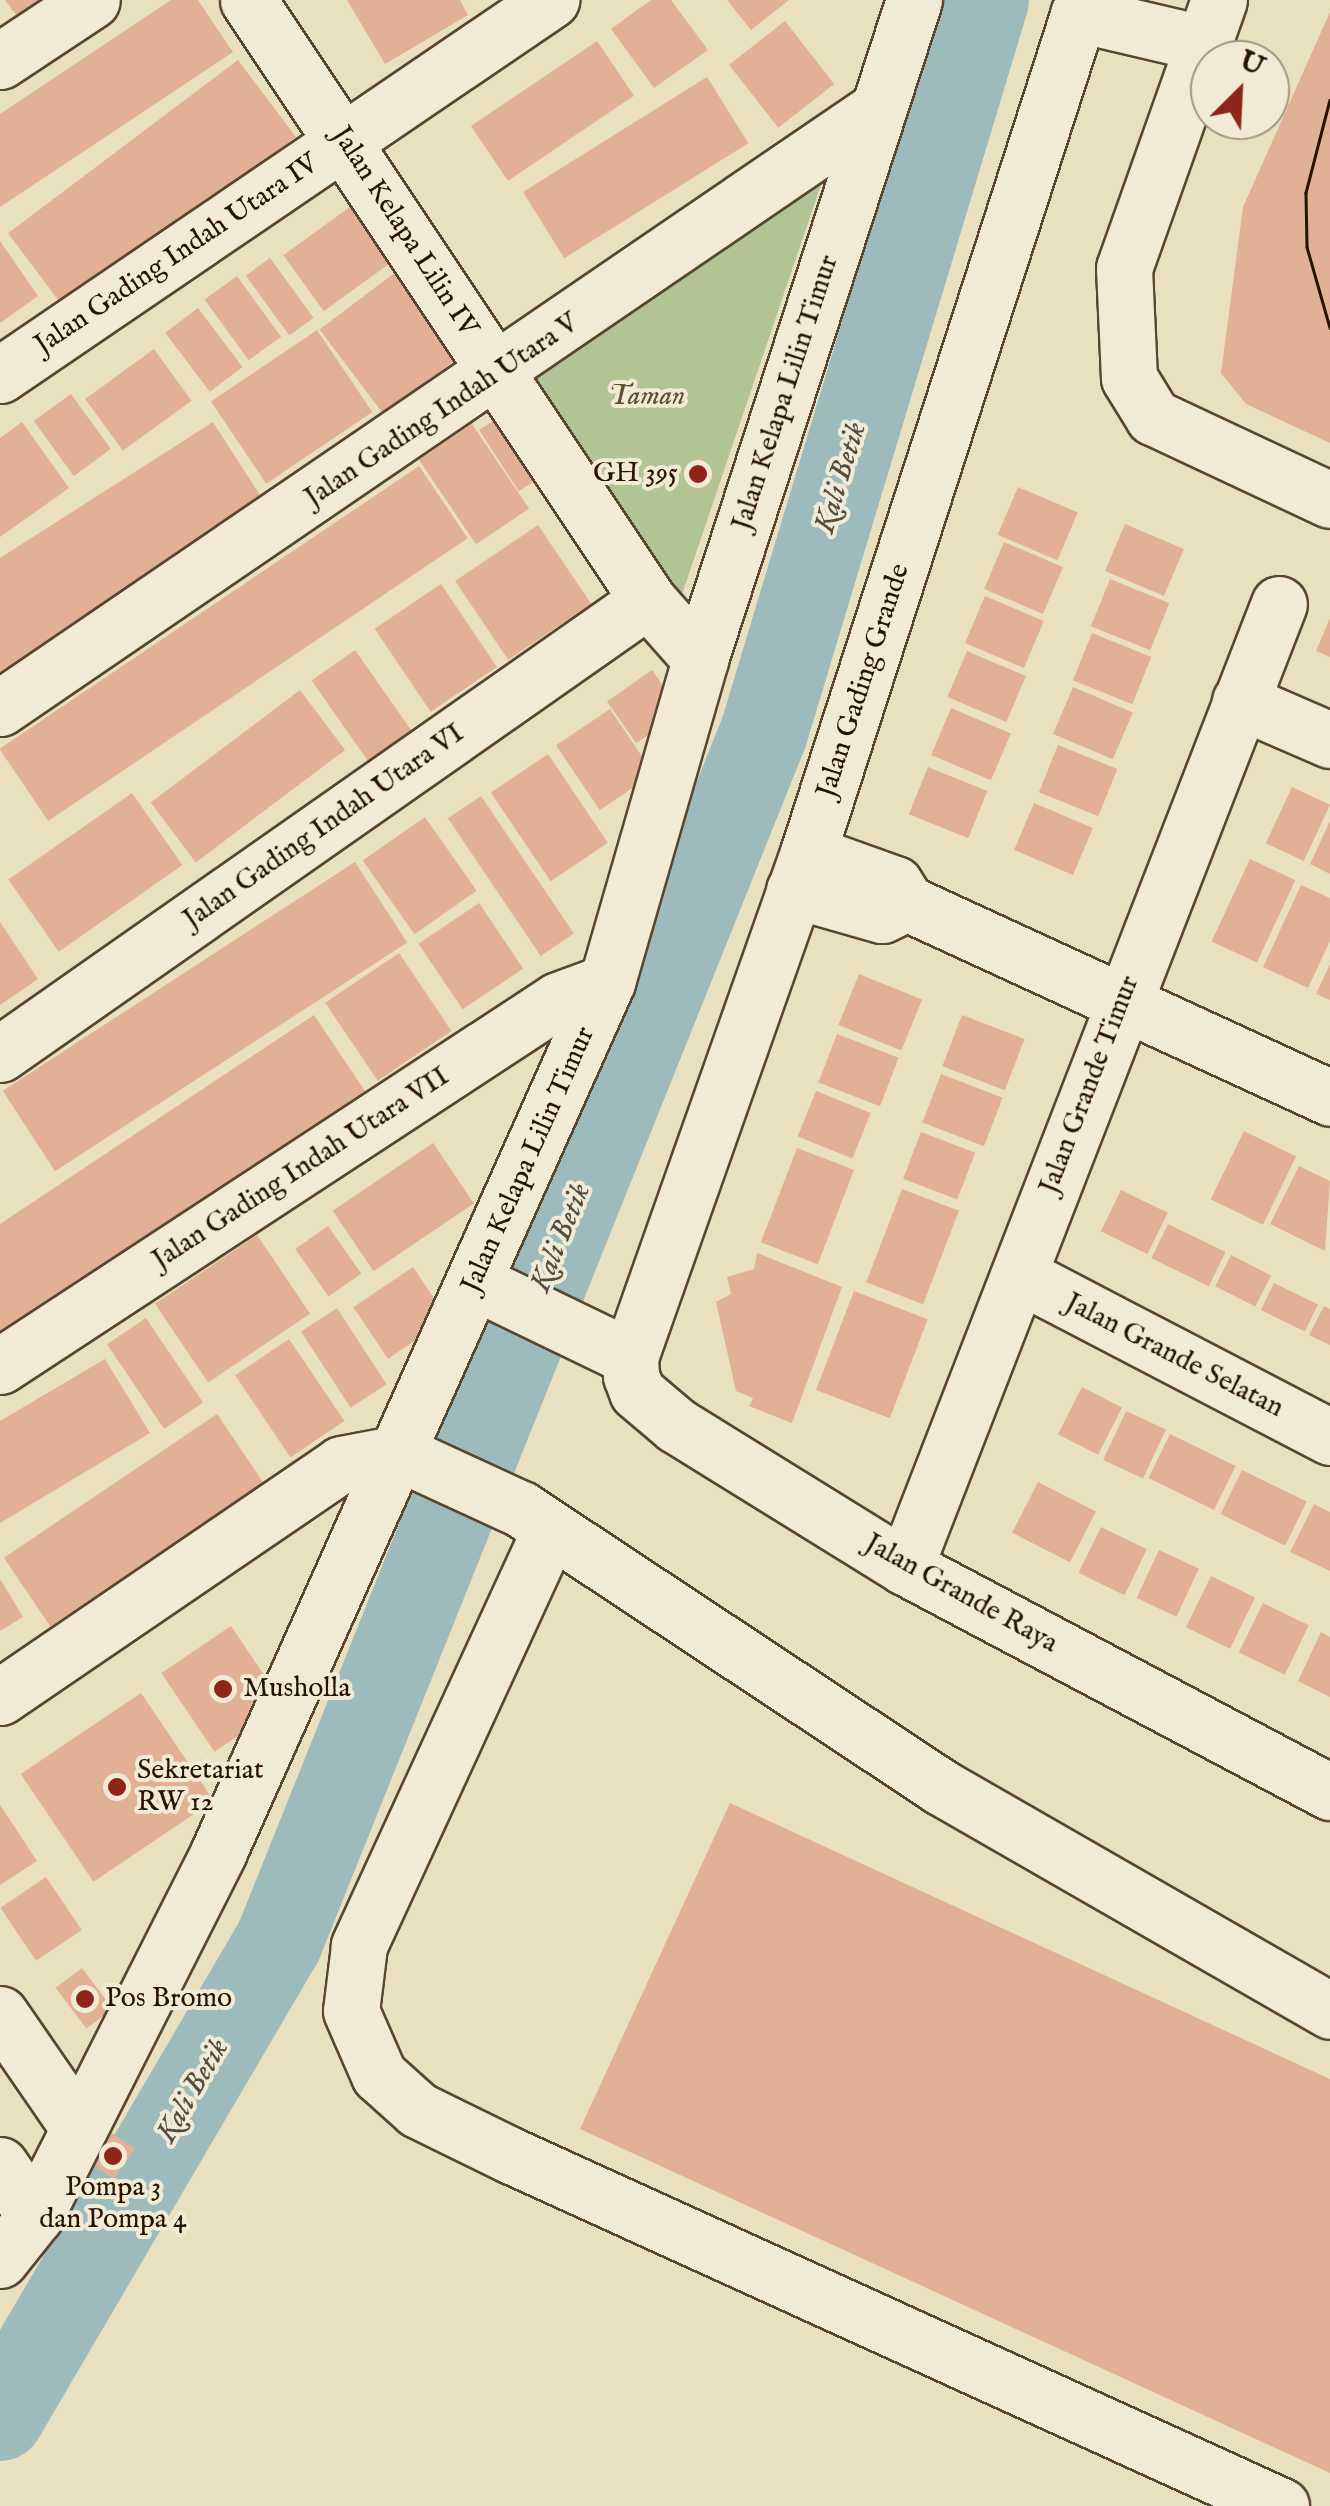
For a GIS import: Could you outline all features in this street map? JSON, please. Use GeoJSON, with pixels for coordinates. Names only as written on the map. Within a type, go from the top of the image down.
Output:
{"type":"FeatureCollection","features":[{"type":"Feature","properties":{"kind":"street"},"geometry":{"type":"LineString","coordinates":[[0,61],[92,0]]}},
{"type":"Feature","properties":{"kind":"street","name":"Jalan Kelapa Lilin IV"},"geometry":{"type":"LineString","coordinates":[[248,0],[648,600],[700,659]]}},
{"type":"Feature","properties":{"kind":"street","name":"Jalan Gading Indah Utara IV"},"geometry":{"type":"LineString","coordinates":[[0,375],[552,0]]}},
{"type":"Feature","properties":{"kind":"street","name":"Jalan Kelapa Lilin Timur"},"geometry":{"type":"LineString","coordinates":[[0,2260],[59,2166],[219,1852],[406,1439],[481,1297],[607,982],[700,659],[914,0]]}},
{"type":"Feature","properties":{"kind":"street"},"geometry":{"type":"LineString","coordinates":[[1080,7],[1211,22],[1124,268],[1130,378],[1153,417],[1330,500]]}},
{"type":"Feature","properties":{"kind":"street","name":"Jalan Gading Grande"},"geometry":{"type":"LineString","coordinates":[[622,1354],[801,872],[1080,7]]}},
{"type":"Feature","properties":{"kind":"street","name":"Jalan Gading Indah Utara V"},"geometry":{"type":"LineString","coordinates":[[0,708],[498,375],[879,108]]}},
{"type":"Feature","properties":{"kind":"street","name":"Jalan Gading Indah Utara VI"},"geometry":{"type":"LineString","coordinates":[[0,1054],[648,600]]}},
{"type":"Feature","properties":{"kind":"street","name":"Jalan Grande Timur"},"geometry":{"type":"LineString","coordinates":[[905,1567],[1019,1276],[1122,996],[1278,604]]}},
{"type":"Feature","properties":{"kind":"street"},"geometry":{"type":"LineString","coordinates":[[1240,701],[1330,740]]}},
{"type":"Feature","properties":{"kind":"street"},"geometry":{"type":"LineString","coordinates":[[801,872],[882,915],[907,903],[1122,996],[1330,1098]]}},
{"type":"Feature","properties":{"kind":"street","name":"Jalan Gading Indah Utara VII"},"geometry":{"type":"LineString","coordinates":[[0,1366],[558,1000],[607,982]]}},
{"type":"Feature","properties":{"kind":"street","name":"Jalan Grande Selatan"},"geometry":{"type":"LineString","coordinates":[[1019,1276],[1330,1436]]}},
{"type":"Feature","properties":{"kind":"street"},"geometry":{"type":"LineString","coordinates":[[481,1297],[622,1354]]}},
{"type":"Feature","properties":{"kind":"street","name":"Jalan Grande Raya"},"geometry":{"type":"LineString","coordinates":[[622,1354],[637,1392],[663,1415],[905,1567],[1330,1792]]}},
{"type":"Feature","properties":{"kind":"street"},"geometry":{"type":"LineString","coordinates":[[0,1697],[341,1464],[406,1439],[449,1479],[529,1517],[942,1786],[1330,2011]]}},
{"type":"Feature","properties":{"kind":"street"},"geometry":{"type":"LineString","coordinates":[[529,1517],[358,1946],[351,2010],[379,2076],[418,2110],[496,2148],[1281,2506]]}},
{"type":"Feature","properties":{"kind":"street"},"geometry":{"type":"LineString","coordinates":[[0,2014],[59,2166],[0,2165]]}},
{"type":"Feature","properties":{"kind":"green space","name":"Taman"},"geometry":{"type":"Polygon","coordinates":[[[827,167],[679,603],[511,370],[827,167]]]}},
{"type":"Feature","properties":{"kind":"building"},"geometry":{"type":"Polygon","coordinates":[[[5,0],[40,0],[17,16],[5,0]]]}},
{"type":"Feature","properties":{"kind":"building"},"geometry":{"type":"Polygon","coordinates":[[[171,0],[198,0],[233,52],[0,207],[0,114],[171,0]]]}},
{"type":"Feature","properties":{"kind":"building"},"geometry":{"type":"Polygon","coordinates":[[[347,0],[460,0],[468,15],[385,64],[347,0]]]}},
{"type":"Feature","properties":{"kind":"building"},"geometry":{"type":"Polygon","coordinates":[[[651,0],[671,0],[708,50],[654,88],[611,29],[651,0]]]}},
{"type":"Feature","properties":{"kind":"building"},"geometry":{"type":"Polygon","coordinates":[[[727,0],[789,0],[751,30],[727,0]]]}},
{"type":"Feature","properties":{"kind":"building"},"geometry":{"type":"Polygon","coordinates":[[[1330,12],[1330,443],[1246,404],[1221,373],[1243,207],[1273,140],[1290,140],[1290,102],[1330,12]]]}},
{"type":"Feature","properties":{"kind":"building"},"geometry":{"type":"Polygon","coordinates":[[[785,21],[834,84],[778,128],[729,65],[785,21]]]}},
{"type":"Feature","properties":{"kind":"building"},"geometry":{"type":"Polygon","coordinates":[[[597,41],[634,96],[508,181],[471,126],[597,41]]]}},
{"type":"Feature","properties":{"kind":"building"},"geometry":{"type":"Polygon","coordinates":[[[238,60],[296,137],[66,310],[8,233],[238,60]]]}},
{"type":"Feature","properties":{"kind":"building"},"geometry":{"type":"Polygon","coordinates":[[[707,77],[748,143],[564,258],[523,192],[707,77]]]}},
{"type":"Feature","properties":{"kind":"building"},"geometry":{"type":"Polygon","coordinates":[[[365,196],[406,252],[324,311],[283,255],[365,196]]]}},
{"type":"Feature","properties":{"kind":"building"},"geometry":{"type":"Polygon","coordinates":[[[0,241],[38,296],[0,323],[0,241]]]}},
{"type":"Feature","properties":{"kind":"building"},"geometry":{"type":"Polygon","coordinates":[[[270,258],[313,318],[289,336],[246,276],[270,258]]]}},
{"type":"Feature","properties":{"kind":"building"},"geometry":{"type":"Polygon","coordinates":[[[405,265],[469,350],[383,414],[320,329],[405,265]]]}},
{"type":"Feature","properties":{"kind":"building"},"geometry":{"type":"Polygon","coordinates":[[[237,276],[281,337],[249,360],[205,300],[237,276]]]}},
{"type":"Feature","properties":{"kind":"building"},"geometry":{"type":"Polygon","coordinates":[[[198,308],[243,367],[210,392],[165,333],[198,308]]]}},
{"type":"Feature","properties":{"kind":"building"},"geometry":{"type":"Polygon","coordinates":[[[317,330],[372,412],[266,484],[211,402],[317,330]]]}},
{"type":"Feature","properties":{"kind":"building"},"geometry":{"type":"Polygon","coordinates":[[[154,349],[192,401],[123,451],[85,399],[154,349]]]}},
{"type":"Feature","properties":{"kind":"building"},"geometry":{"type":"Polygon","coordinates":[[[71,394],[111,449],[74,476],[34,421],[71,394]]]}},
{"type":"Feature","properties":{"kind":"building"},"geometry":{"type":"Polygon","coordinates":[[[516,406],[556,467],[519,491],[479,430],[516,406]]]}},
{"type":"Feature","properties":{"kind":"building"},"geometry":{"type":"Polygon","coordinates":[[[22,422],[69,488],[0,537],[0,438],[22,422]]]}},
{"type":"Feature","properties":{"kind":"building"},"geometry":{"type":"Polygon","coordinates":[[[213,422],[267,506],[0,678],[0,558],[213,422]]]}},
{"type":"Feature","properties":{"kind":"building"},"geometry":{"type":"Polygon","coordinates":[[[472,424],[529,509],[476,544],[419,460],[472,424]]]}},
{"type":"Feature","properties":{"kind":"building","name":"GH 395"},"geometry":{"type":"Polygon","coordinates":[[[700,457],[715,477],[697,491],[682,471],[700,457]]]}},
{"type":"Feature","properties":{"kind":"building"},"geometry":{"type":"Polygon","coordinates":[[[419,466],[468,538],[48,821],[0,749],[419,466]]]}},
{"type":"Feature","properties":{"kind":"building"},"geometry":{"type":"Polygon","coordinates":[[[1018,487],[1078,512],[1058,560],[998,535],[1018,487]]]}},
{"type":"Feature","properties":{"kind":"building"},"geometry":{"type":"Polygon","coordinates":[[[1125,524],[1184,549],[1164,596],[1105,571],[1125,524]]]}},
{"type":"Feature","properties":{"kind":"building"},"geometry":{"type":"Polygon","coordinates":[[[538,525],[591,604],[508,660],[455,581],[538,525]]]}},
{"type":"Feature","properties":{"kind":"building"},"geometry":{"type":"Polygon","coordinates":[[[1004,542],[1063,567],[1043,614],[984,589],[1004,542]]]}},
{"type":"Feature","properties":{"kind":"building"},"geometry":{"type":"Polygon","coordinates":[[[1110,579],[1169,603],[1150,650],[1091,626],[1110,579]]]}},
{"type":"Feature","properties":{"kind":"building"},"geometry":{"type":"Polygon","coordinates":[[[441,584],[497,667],[431,712],[375,629],[441,584]]]}},
{"type":"Feature","properties":{"kind":"building"},"geometry":{"type":"Polygon","coordinates":[[[985,596],[1044,621],[1024,668],[965,643],[985,596]]]}},
{"type":"Feature","properties":{"kind":"building"},"geometry":{"type":"Polygon","coordinates":[[[1330,618],[1330,657],[1316,651],[1330,618]]]}},
{"type":"Feature","properties":{"kind":"building"},"geometry":{"type":"Polygon","coordinates":[[[1092,633],[1151,657],[1132,704],[1073,680],[1092,633]]]}},
{"type":"Feature","properties":{"kind":"building"},"geometry":{"type":"Polygon","coordinates":[[[355,650],[416,737],[372,767],[312,680],[355,650]]]}},
{"type":"Feature","properties":{"kind":"building"},"geometry":{"type":"Polygon","coordinates":[[[967,651],[1026,676],[1006,722],[947,697],[967,651]]]}},
{"type":"Feature","properties":{"kind":"building"},"geometry":{"type":"Polygon","coordinates":[[[652,670],[681,712],[636,743],[607,702],[652,670]]]}},
{"type":"Feature","properties":{"kind":"building"},"geometry":{"type":"Polygon","coordinates":[[[1073,687],[1133,712],[1113,759],[1053,734],[1073,687]]]}},
{"type":"Feature","properties":{"kind":"building"},"geometry":{"type":"Polygon","coordinates":[[[300,690],[345,750],[196,862],[151,803],[300,690]]]}},
{"type":"Feature","properties":{"kind":"building"},"geometry":{"type":"Polygon","coordinates":[[[951,708],[1011,733],[991,780],[931,755],[951,708]]]}},
{"type":"Feature","properties":{"kind":"building"},"geometry":{"type":"Polygon","coordinates":[[[610,709],[654,774],[600,810],[556,745],[610,709]]]}},
{"type":"Feature","properties":{"kind":"building"},"geometry":{"type":"Polygon","coordinates":[[[1058,745],[1117,769],[1098,816],[1039,792],[1058,745]]]}},
{"type":"Feature","properties":{"kind":"building"},"geometry":{"type":"Polygon","coordinates":[[[548,754],[608,843],[551,881],[491,793],[548,754]]]}},
{"type":"Feature","properties":{"kind":"building"},"geometry":{"type":"Polygon","coordinates":[[[928,767],[987,791],[968,838],[909,814],[928,767]]]}},
{"type":"Feature","properties":{"kind":"building"},"geometry":{"type":"Polygon","coordinates":[[[1292,787],[1330,805],[1304,861],[1266,843],[1292,787]]]}},
{"type":"Feature","properties":{"kind":"building"},"geometry":{"type":"Polygon","coordinates":[[[132,793],[182,865],[59,952],[8,880],[132,793]]]}},
{"type":"Feature","properties":{"kind":"building"},"geometry":{"type":"Polygon","coordinates":[[[481,796],[574,934],[541,956],[448,818],[481,796]]]}},
{"type":"Feature","properties":{"kind":"building"},"geometry":{"type":"Polygon","coordinates":[[[1034,803],[1093,828],[1073,875],[1014,850],[1034,803]]]}},
{"type":"Feature","properties":{"kind":"building"},"geometry":{"type":"Polygon","coordinates":[[[425,817],[477,891],[414,934],[363,861],[425,817]]]}},
{"type":"Feature","properties":{"kind":"building"},"geometry":{"type":"Polygon","coordinates":[[[1330,821],[1330,874],[1310,864],[1330,821]]]}},
{"type":"Feature","properties":{"kind":"building"},"geometry":{"type":"Polygon","coordinates":[[[1250,859],[1295,880],[1257,963],[1212,941],[1250,859]]]}},
{"type":"Feature","properties":{"kind":"building"},"geometry":{"type":"Polygon","coordinates":[[[355,862],[407,943],[55,1171],[3,1091],[355,862]]]}},
{"type":"Feature","properties":{"kind":"building"},"geometry":{"type":"Polygon","coordinates":[[[1301,885],[1330,898],[1330,941],[1308,988],[1263,967],[1301,885]]]}},
{"type":"Feature","properties":{"kind":"building"},"geometry":{"type":"Polygon","coordinates":[[[479,903],[523,968],[463,1009],[418,944],[479,903]]]}},
{"type":"Feature","properties":{"kind":"building"},"geometry":{"type":"Polygon","coordinates":[[[0,922],[38,979],[0,1005],[0,922]]]}},
{"type":"Feature","properties":{"kind":"building"},"geometry":{"type":"Polygon","coordinates":[[[399,953],[452,1031],[378,1081],[325,1003],[399,953]]]}},
{"type":"Feature","properties":{"kind":"building"},"geometry":{"type":"Polygon","coordinates":[[[1330,964],[1330,1000],[1316,994],[1330,964]]]}},
{"type":"Feature","properties":{"kind":"building"},"geometry":{"type":"Polygon","coordinates":[[[859,974],[922,999],[901,1050],[838,1025],[859,974]]]}},
{"type":"Feature","properties":{"kind":"building"},"geometry":{"type":"Polygon","coordinates":[[[314,1015],[365,1091],[0,1333],[0,1224],[314,1015]]]}},
{"type":"Feature","properties":{"kind":"building"},"geometry":{"type":"Polygon","coordinates":[[[962,1015],[1025,1039],[1005,1090],[942,1066],[962,1015]]]}},
{"type":"Feature","properties":{"kind":"building"},"geometry":{"type":"Polygon","coordinates":[[[837,1034],[899,1058],[880,1106],[818,1083],[837,1034]]]}},
{"type":"Feature","properties":{"kind":"building"},"geometry":{"type":"Polygon","coordinates":[[[941,1074],[1003,1098],[984,1146],[922,1123],[941,1074]]]}},
{"type":"Feature","properties":{"kind":"building"},"geometry":{"type":"Polygon","coordinates":[[[816,1091],[871,1113],[852,1159],[798,1136],[816,1091]]]}},
{"type":"Feature","properties":{"kind":"building"},"geometry":{"type":"Polygon","coordinates":[[[1244,1131],[1296,1156],[1263,1225],[1211,1199],[1244,1131]]]}},
{"type":"Feature","properties":{"kind":"building"},"geometry":{"type":"Polygon","coordinates":[[[921,1132],[975,1153],[957,1199],[903,1179],[921,1132]]]}},
{"type":"Feature","properties":{"kind":"building"},"geometry":{"type":"Polygon","coordinates":[[[433,1143],[474,1204],[374,1271],[333,1211],[433,1143]]]}},
{"type":"Feature","properties":{"kind":"building"},"geometry":{"type":"Polygon","coordinates":[[[797,1148],[854,1170],[818,1264],[761,1242],[797,1148]]]}},
{"type":"Feature","properties":{"kind":"building"},"geometry":{"type":"Polygon","coordinates":[[[1299,1166],[1330,1181],[1325,1251],[1270,1224],[1299,1166]]]}},
{"type":"Feature","properties":{"kind":"building"},"geometry":{"type":"Polygon","coordinates":[[[902,1189],[959,1211],[923,1304],[866,1282],[902,1189]]]}},
{"type":"Feature","properties":{"kind":"building"},"geometry":{"type":"Polygon","coordinates":[[[1121,1190],[1168,1213],[1148,1254],[1101,1231],[1121,1190]]]}},
{"type":"Feature","properties":{"kind":"building"},"geometry":{"type":"Polygon","coordinates":[[[1168,1224],[1226,1252],[1209,1286],[1151,1258],[1168,1224]]]}},
{"type":"Feature","properties":{"kind":"building"},"geometry":{"type":"Polygon","coordinates":[[[328,1226],[361,1274],[329,1296],[295,1249],[328,1226]]]}},
{"type":"Feature","properties":{"kind":"building"},"geometry":{"type":"Polygon","coordinates":[[[257,1235],[310,1314],[208,1383],[155,1304],[257,1235]]]}},
{"type":"Feature","properties":{"kind":"building"},"geometry":{"type":"Polygon","coordinates":[[[757,1253],[842,1287],[792,1423],[749,1406],[753,1398],[736,1391],[716,1302],[731,1294],[727,1277],[754,1269],[757,1253]]]}},
{"type":"Feature","properties":{"kind":"building"},"geometry":{"type":"Polygon","coordinates":[[[1231,1255],[1271,1275],[1255,1307],[1215,1286],[1231,1255]]]}},
{"type":"Feature","properties":{"kind":"building"},"geometry":{"type":"Polygon","coordinates":[[[413,1267],[448,1318],[388,1359],[353,1307],[413,1267]]]}},
{"type":"Feature","properties":{"kind":"building"},"geometry":{"type":"Polygon","coordinates":[[[1274,1283],[1318,1304],[1305,1331],[1261,1310],[1274,1283]]]}},
{"type":"Feature","properties":{"kind":"building"},"geometry":{"type":"Polygon","coordinates":[[[854,1291],[928,1319],[890,1418],[816,1390],[854,1291]]]}},
{"type":"Feature","properties":{"kind":"building"},"geometry":{"type":"Polygon","coordinates":[[[1324,1306],[1330,1309],[1330,1345],[1309,1335],[1324,1306]]]}},
{"type":"Feature","properties":{"kind":"building"},"geometry":{"type":"Polygon","coordinates":[[[337,1308],[387,1384],[350,1408],[301,1331],[337,1308]]]}},
{"type":"Feature","properties":{"kind":"building"},"geometry":{"type":"Polygon","coordinates":[[[146,1318],[203,1403],[164,1429],[107,1344],[146,1318]]]}},
{"type":"Feature","properties":{"kind":"building"},"geometry":{"type":"Polygon","coordinates":[[[289,1339],[344,1421],[290,1457],[235,1375],[289,1339]]]}},
{"type":"Feature","properties":{"kind":"building"},"geometry":{"type":"Polygon","coordinates":[[[105,1359],[150,1433],[0,1523],[0,1421],[105,1359]]]}},
{"type":"Feature","properties":{"kind":"building"},"geometry":{"type":"Polygon","coordinates":[[[1082,1387],[1122,1407],[1098,1455],[1058,1434],[1082,1387]]]}},
{"type":"Feature","properties":{"kind":"building"},"geometry":{"type":"Polygon","coordinates":[[[1126,1411],[1166,1430],[1143,1479],[1103,1460],[1126,1411]]]}},
{"type":"Feature","properties":{"kind":"building"},"geometry":{"type":"Polygon","coordinates":[[[217,1414],[263,1483],[50,1627],[4,1558],[217,1414]]]}},
{"type":"Feature","properties":{"kind":"building"},"geometry":{"type":"Polygon","coordinates":[[[1170,1434],[1236,1466],[1214,1510],[1149,1478],[1170,1434]]]}},
{"type":"Feature","properties":{"kind":"building"},"geometry":{"type":"Polygon","coordinates":[[[1242,1470],[1307,1502],[1285,1546],[1221,1514],[1242,1470]]]}},
{"type":"Feature","properties":{"kind":"building"},"geometry":{"type":"Polygon","coordinates":[[[1038,1482],[1096,1512],[1070,1562],[1012,1533],[1038,1482]]]}},
{"type":"Feature","properties":{"kind":"building"},"geometry":{"type":"Polygon","coordinates":[[[1314,1504],[1330,1512],[1330,1571],[1290,1552],[1314,1504]]]}},
{"type":"Feature","properties":{"kind":"building"},"geometry":{"type":"Polygon","coordinates":[[[1101,1527],[1147,1549],[1124,1595],[1079,1573],[1101,1527]]]}},
{"type":"Feature","properties":{"kind":"building"},"geometry":{"type":"Polygon","coordinates":[[[1159,1550],[1199,1569],[1176,1617],[1137,1598],[1159,1550]]]}},
{"type":"Feature","properties":{"kind":"building"},"geometry":{"type":"Polygon","coordinates":[[[1211,1576],[1255,1597],[1230,1649],[1186,1627],[1211,1576]]]}},
{"type":"Feature","properties":{"kind":"building"},"geometry":{"type":"Polygon","coordinates":[[[0,1579],[23,1617],[0,1631],[0,1579]]]}},
{"type":"Feature","properties":{"kind":"building"},"geometry":{"type":"Polygon","coordinates":[[[1263,1603],[1309,1625],[1285,1675],[1239,1652],[1263,1603]]]}},
{"type":"Feature","properties":{"kind":"building","name":"Musholla"},"geometry":{"type":"Polygon","coordinates":[[[231,1626],[284,1705],[214,1752],[161,1673],[231,1626]]]}},
{"type":"Feature","properties":{"kind":"building"},"geometry":{"type":"Polygon","coordinates":[[[1321,1632],[1330,1637],[1330,1697],[1298,1681],[1321,1632]]]}},
{"type":"Feature","properties":{"kind":"building","name":"Sekretariat RW 12"},"geometry":{"type":"Polygon","coordinates":[[[141,1693],[214,1801],[93,1882],[21,1774],[141,1693]]]}},
{"type":"Feature","properties":{"kind":"building"},"geometry":{"type":"Polygon","coordinates":[[[730,1803],[1330,2079],[1330,2473],[580,2129],[730,1803]]]}},
{"type":"Feature","properties":{"kind":"building"},"geometry":{"type":"Polygon","coordinates":[[[0,1805],[37,1861],[0,1885],[0,1805]]]}},
{"type":"Feature","properties":{"kind":"building"},"geometry":{"type":"Polygon","coordinates":[[[46,1877],[82,1930],[36,1961],[0,1908],[46,1877]]]}},
{"type":"Feature","properties":{"kind":"building","name":"Pos Bromo"},"geometry":{"type":"Polygon","coordinates":[[[82,1968],[113,2009],[86,2029],[56,1988],[82,1968]]]}},
{"type":"Feature","properties":{"kind":"building","name":"Pompa 3 dan Pompa 4"},"geometry":{"type":"Polygon","coordinates":[[[112,2133],[135,2149],[114,2179],[91,2163],[112,2133]]]}},
{"type":"Feature","properties":{"kind":"waterway","name":"Kali Betik"},"geometry":{"type":"LineString","coordinates":[[0,2417],[279,1941],[764,732],[985,0]]}},
{"type":"Feature","properties":{"kind":"waterway"},"geometry":{"type":"LineString","coordinates":[[78,2154],[122,2216]]}},
{"type":"Feature","properties":{"kind":"tram line"},"geometry":{"type":"LineString","coordinates":[[1330,100],[1306,193],[1307,247],[1330,328]]}},
{"type":"Feature","properties":{"kind":"place","name":"GH 395"},"geometry":{"type":"Point","coordinates":[698,474]}},
{"type":"Feature","properties":{"kind":"place","name":"Musholla"},"geometry":{"type":"Point","coordinates":[223,1689]}},
{"type":"Feature","properties":{"kind":"place","name":"Sekretariat RW 12"},"geometry":{"type":"Point","coordinates":[117,1787]}},
{"type":"Feature","properties":{"kind":"place","name":"Pos Bromo"},"geometry":{"type":"Point","coordinates":[85,1999]}},
{"type":"Feature","properties":{"kind":"place","name":"Pompa 3 dan Pompa 4"},"geometry":{"type":"Point","coordinates":[113,2156]}}]}
